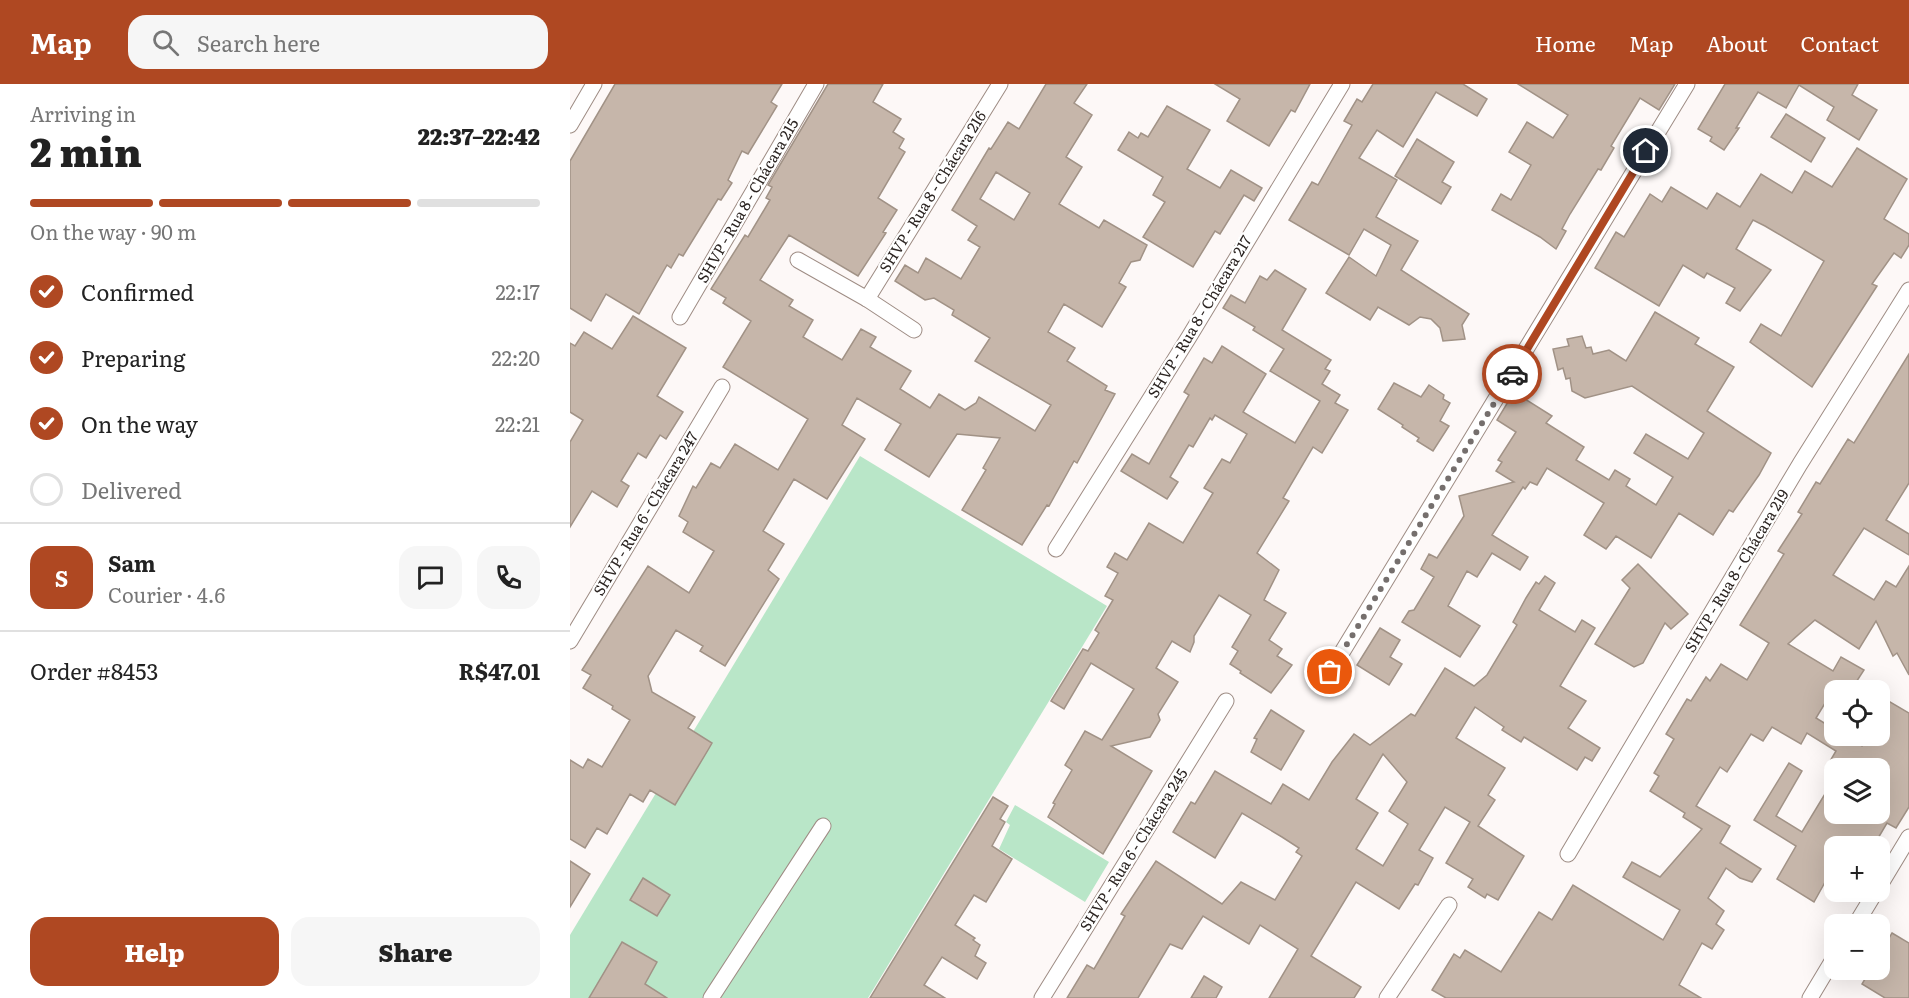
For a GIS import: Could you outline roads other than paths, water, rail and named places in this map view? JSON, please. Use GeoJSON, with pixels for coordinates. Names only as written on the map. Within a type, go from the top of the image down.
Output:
{"type":"FeatureCollection","features":[{"type":"Feature","properties":{"kind":"street"},"geometry":{"type":"LineString","coordinates":[[570,125],[594,84]]}},
{"type":"Feature","properties":{"kind":"street","name":"SHVP - Rua 8 - Chácara 215"},"geometry":{"type":"LineString","coordinates":[[680,317],[816,84]]}},
{"type":"Feature","properties":{"kind":"street","name":"SHVP - Rua 8 - Chácara 216"},"geometry":{"type":"LineString","coordinates":[[867,299],[1000,84]]}},
{"type":"Feature","properties":{"kind":"street","name":"SHVP - Rua 8 - Chácara 217"},"geometry":{"type":"LineString","coordinates":[[1056,549],[1189,337],[1342,84]]}},
{"type":"Feature","properties":{"kind":"street"},"geometry":{"type":"LineString","coordinates":[[1330,672],[1687,84]]}},
{"type":"Feature","properties":{"kind":"street"},"geometry":{"type":"LineString","coordinates":[[798,260],[867,299],[914,330]]}},
{"type":"Feature","properties":{"kind":"street","name":"SHVP - Rua 8 - Chácara 219"},"geometry":{"type":"LineString","coordinates":[[1568,854],[1800,464],[1909,290]]}},
{"type":"Feature","properties":{"kind":"street","name":"SHVP - Rua 6 - Chácara 247"},"geometry":{"type":"LineString","coordinates":[[570,641],[722,387]]}},
{"type":"Feature","properties":{"kind":"street","name":"SHVP - Rua 6 - Chácara 245"},"geometry":{"type":"LineString","coordinates":[[1042,998],[1226,701]]}},
{"type":"Feature","properties":{"kind":"street"},"geometry":{"type":"LineString","coordinates":[[711,998],[823,826]]}},
{"type":"Feature","properties":{"kind":"street"},"geometry":{"type":"LineString","coordinates":[[1890,868],[1909,837]]}},
{"type":"Feature","properties":{"kind":"street"},"geometry":{"type":"LineString","coordinates":[[1387,998],[1449,905]]}},
{"type":"Feature","properties":{"kind":"street"},"geometry":{"type":"LineString","coordinates":[[1810,998],[1824,975]]}}]}
